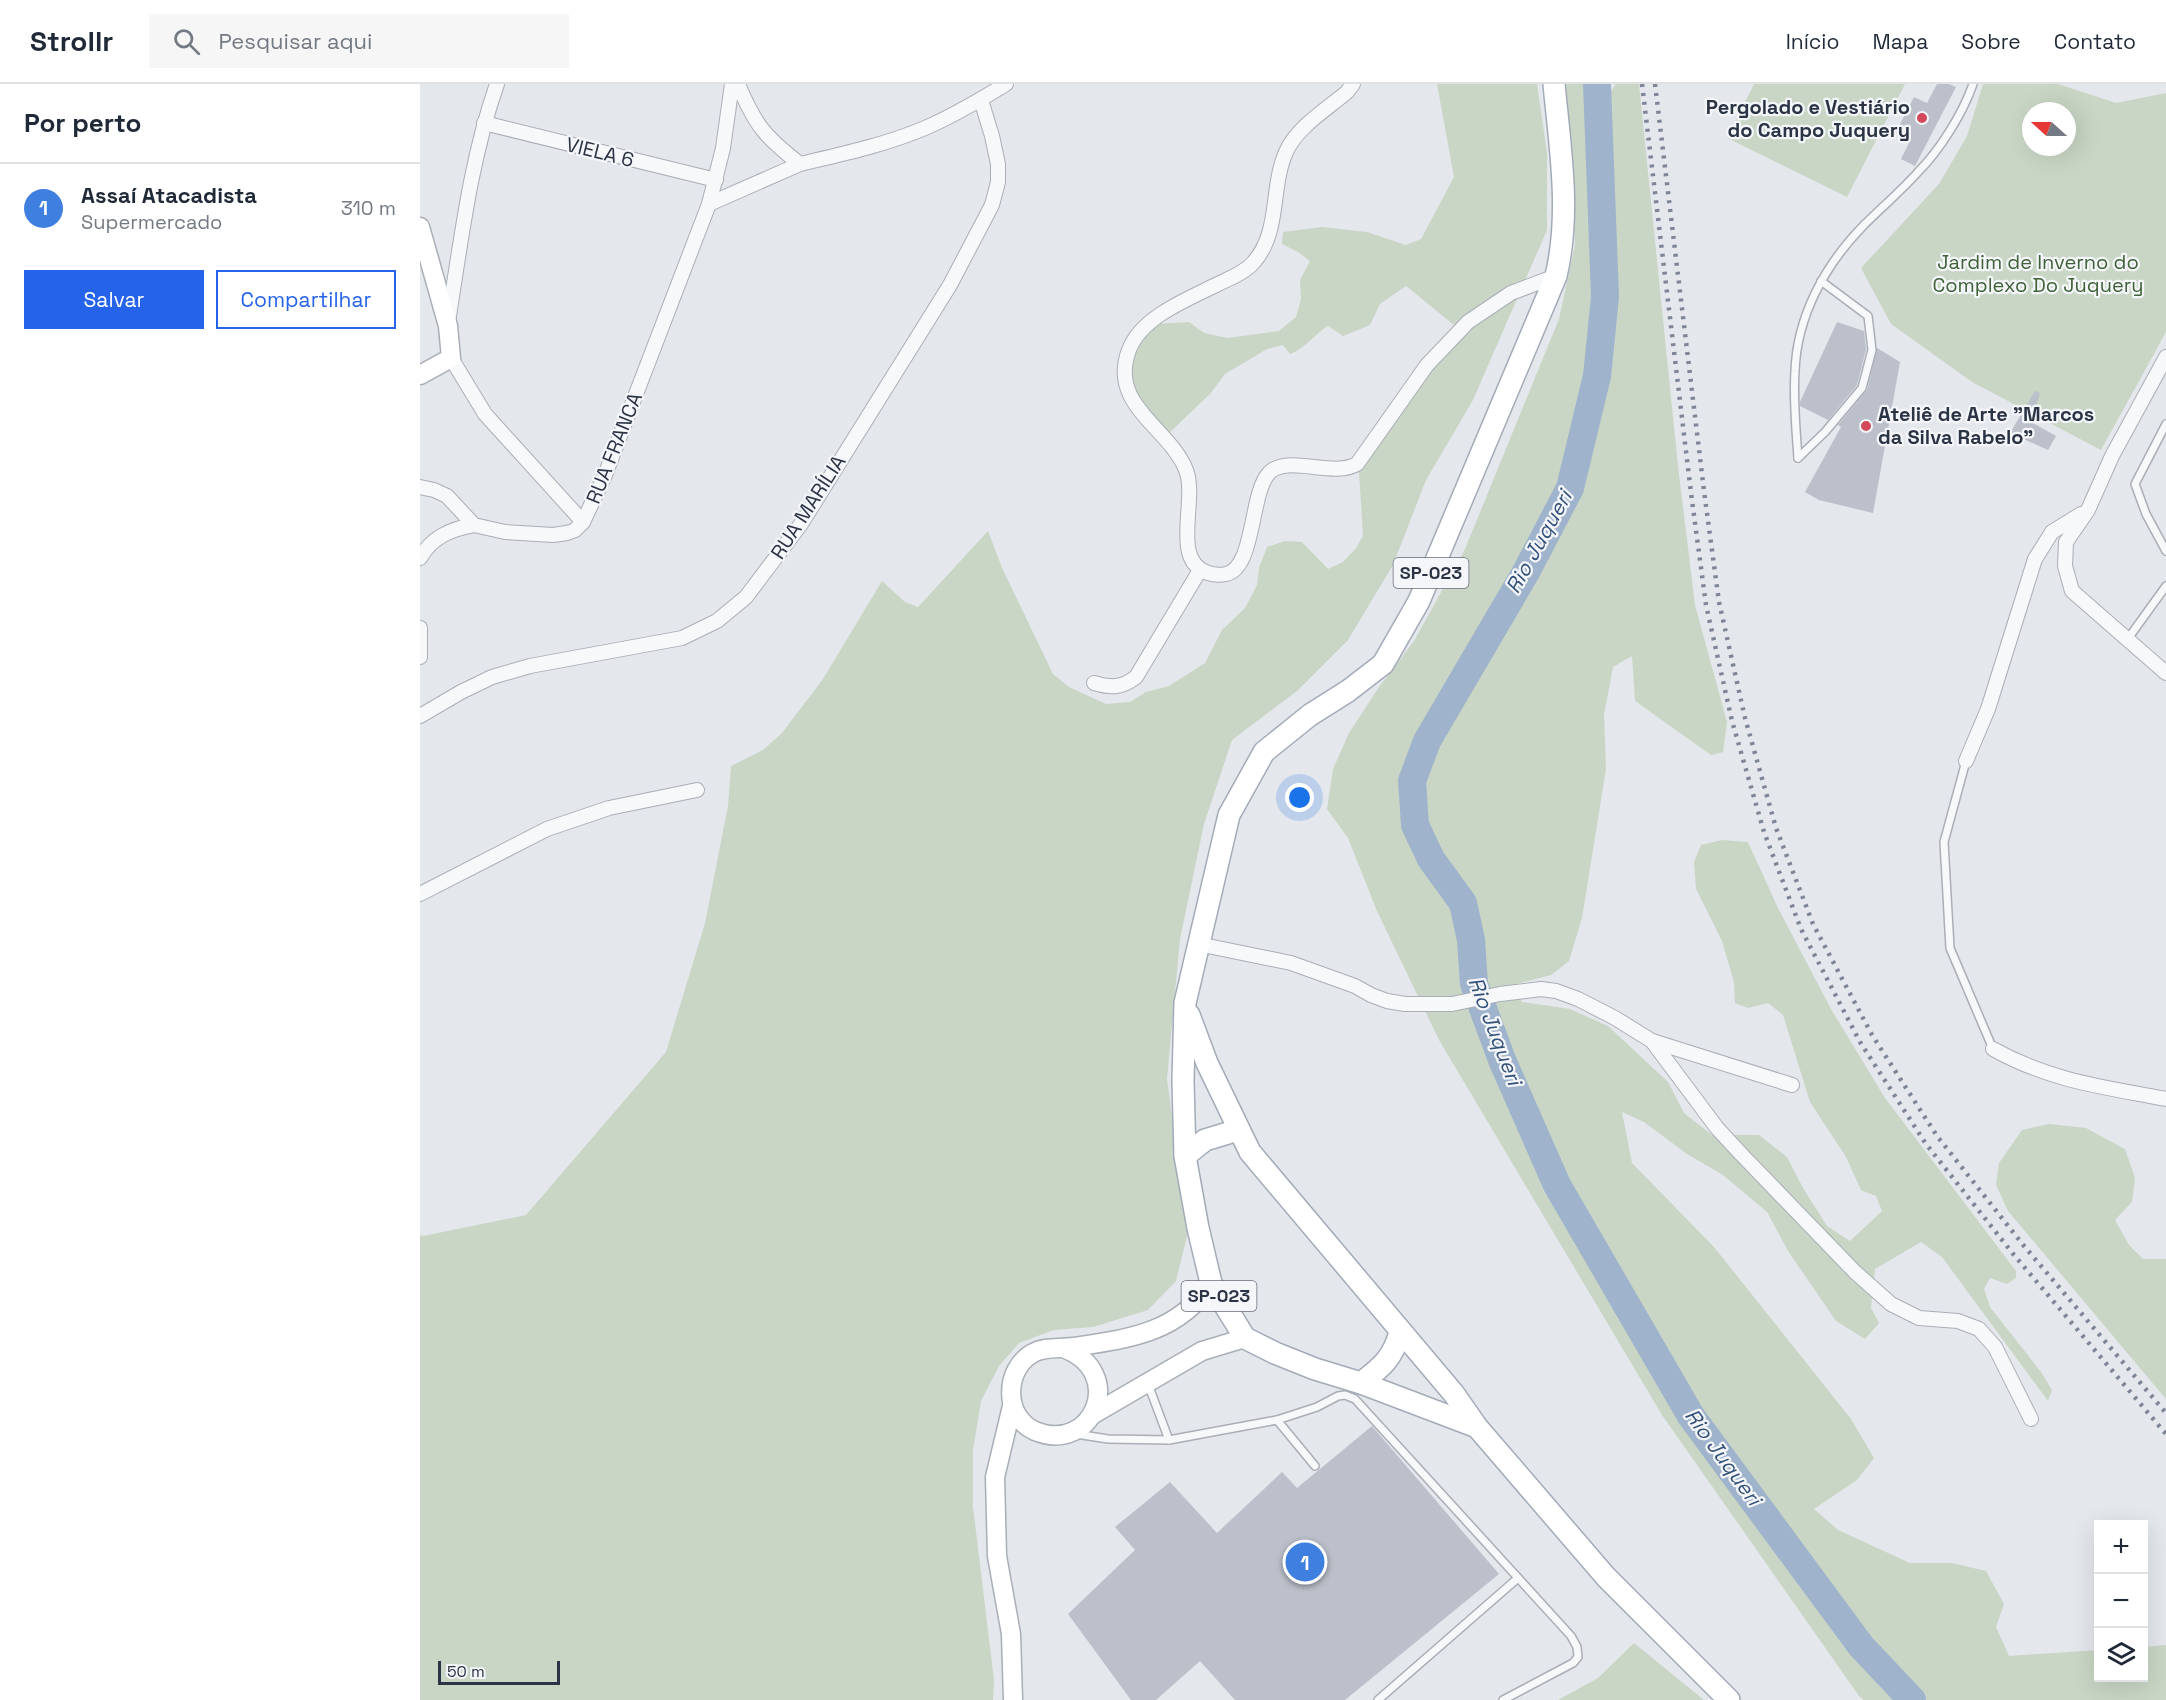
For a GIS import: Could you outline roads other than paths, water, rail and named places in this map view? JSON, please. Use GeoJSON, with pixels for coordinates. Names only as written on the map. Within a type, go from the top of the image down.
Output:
{"type":"FeatureCollection","features":[{"type":"Feature","properties":{"kind":"main road","name":"SP-023"},"geometry":{"type":"LineString","coordinates":[[1477,1427],[1361,1383],[1315,1369],[1245,1338],[1211,1283],[1185,1156],[1183,1081],[1185,1003],[1228,815],[1264,752],[1310,715],[1348,691],[1383,664],[1398,640],[1419,601],[1556,276],[1562,250],[1564,224],[1563,183],[1554,84]]}},
{"type":"Feature","properties":{"kind":"main road"},"geometry":{"type":"LineString","coordinates":[[420,227],[448,326],[451,358],[420,375]]}},
{"type":"Feature","properties":{"kind":"main road","name":"SP-023"},"geometry":{"type":"LineString","coordinates":[[1185,1003],[1207,1063],[1250,1152],[1454,1395],[1477,1427],[1605,1577],[1729,1700]]}},
{"type":"Feature","properties":{"kind":"main road"},"geometry":{"type":"LineString","coordinates":[[1185,1156],[1205,1140],[1238,1130]]}},
{"type":"Feature","properties":{"kind":"main road"},"geometry":{"type":"LineString","coordinates":[[1211,1283],[1200,1300],[1184,1315],[1158,1329],[1132,1337],[1063,1348],[1047,1348],[1033,1353],[1021,1363],[1013,1376],[1010,1391],[1012,1406],[1019,1419],[1030,1429],[1044,1435],[1057,1436],[1071,1433],[1092,1415],[1148,1384],[1165,1371],[1202,1351],[1245,1338]]}},
{"type":"Feature","properties":{"kind":"main road"},"geometry":{"type":"LineString","coordinates":[[1361,1383],[1390,1358],[1400,1332]]}},
{"type":"Feature","properties":{"kind":"main road"},"geometry":{"type":"LineString","coordinates":[[1063,1348],[1076,1353],[1087,1362],[1095,1374],[1098,1388],[1097,1402],[1092,1415]]}},
{"type":"Feature","properties":{"kind":"main road"},"geometry":{"type":"LineString","coordinates":[[1012,1406],[995,1477],[997,1556],[1011,1634],[1013,1700]]}},
{"type":"Feature","properties":{"kind":"street"},"geometry":{"type":"LineString","coordinates":[[448,326],[466,207],[484,123],[497,84]]}},
{"type":"Feature","properties":{"kind":"street","name":"RUA FRANCA"},"geometry":{"type":"LineString","coordinates":[[474,525],[505,532],[553,535],[575,530],[583,522],[604,475],[710,204],[732,84]]}},
{"type":"Feature","properties":{"kind":"street"},"geometry":{"type":"LineString","coordinates":[[738,84],[750,113],[763,132],[800,164]]}},
{"type":"Feature","properties":{"kind":"street"},"geometry":{"type":"LineString","coordinates":[[710,204],[800,164],[847,153],[924,128],[981,100],[1006,84]]}},
{"type":"Feature","properties":{"kind":"street"},"geometry":{"type":"LineString","coordinates":[[1353,84],[1347,92],[1299,133],[1287,151],[1279,174],[1272,227],[1263,250],[1251,265],[1154,318],[1138,332],[1129,349],[1125,365],[1127,388],[1134,402],[1179,456],[1186,471],[1189,504],[1187,548],[1193,564],[1200,570],[1212,574],[1226,574],[1233,571],[1241,562],[1256,507],[1269,472],[1279,467],[1302,466],[1333,469],[1348,468],[1357,464],[1427,365],[1468,322],[1511,293],[1556,276]]}},
{"type":"Feature","properties":{"kind":"street","name":"RUA MARÍLIA"},"geometry":{"type":"LineString","coordinates":[[420,716],[492,677],[530,666],[682,638],[717,621],[746,597],[801,524],[950,285],[992,205],[998,182],[998,164],[981,100]]}},
{"type":"Feature","properties":{"kind":"street","name":"VIELA 6"},"geometry":{"type":"LineString","coordinates":[[484,123],[716,180]]}},
{"type":"Feature","properties":{"kind":"street"},"geometry":{"type":"LineString","coordinates":[[2166,357],[2112,456],[2088,510],[2066,542],[2065,566],[2072,591],[2166,673]]}},
{"type":"Feature","properties":{"kind":"street"},"geometry":{"type":"LineString","coordinates":[[451,358],[485,414],[583,522]]}},
{"type":"Feature","properties":{"kind":"street"},"geometry":{"type":"LineString","coordinates":[[420,487],[447,496],[474,525]]}},
{"type":"Feature","properties":{"kind":"street"},"geometry":{"type":"LineString","coordinates":[[1966,761],[1988,709],[2035,560],[2052,532],[2088,510]]}},
{"type":"Feature","properties":{"kind":"street"},"geometry":{"type":"LineString","coordinates":[[420,558],[432,541],[456,528],[474,525]]}},
{"type":"Feature","properties":{"kind":"street"},"geometry":{"type":"LineString","coordinates":[[1094,684],[1119,686],[1136,677],[1200,570]]}},
{"type":"Feature","properties":{"kind":"street"},"geometry":{"type":"LineString","coordinates":[[420,628],[420,657]]}},
{"type":"Feature","properties":{"kind":"street"},"geometry":{"type":"LineString","coordinates":[[420,894],[547,829],[609,808],[697,790]]}},
{"type":"Feature","properties":{"kind":"street"},"geometry":{"type":"LineString","coordinates":[[1198,944],[1291,963],[1355,986],[1387,1002],[1452,1004],[1500,994],[1541,989],[1556,991],[1595,1007],[1652,1041],[1792,1085]]}},
{"type":"Feature","properties":{"kind":"street"},"geometry":{"type":"LineString","coordinates":[[1652,1041],[1733,1145],[1855,1272],[1891,1304],[1919,1318],[1958,1321],[1979,1329],[1995,1347],[2031,1419]]}},
{"type":"Feature","properties":{"kind":"street"},"geometry":{"type":"LineString","coordinates":[[1993,1049],[2019,1064],[2047,1075],[2166,1099]]}},
{"type":"Feature","properties":{"kind":"lane"},"geometry":{"type":"LineString","coordinates":[[1821,281],[1868,316],[1872,350],[1862,388],[1825,432],[1798,458],[1795,371],[1798,345],[1809,305],[1821,281],[1861,228],[1920,171],[1967,103],[1973,84]]}},
{"type":"Feature","properties":{"kind":"lane"},"geometry":{"type":"LineString","coordinates":[[2166,424],[2135,484],[2146,514],[2166,551]]}},
{"type":"Feature","properties":{"kind":"lane"},"geometry":{"type":"LineString","coordinates":[[2127,640],[2166,586]]}},
{"type":"Feature","properties":{"kind":"lane"},"geometry":{"type":"LineString","coordinates":[[1966,761],[1944,842],[1950,948],[1993,1049]]}},
{"type":"Feature","properties":{"kind":"lane"},"geometry":{"type":"LineString","coordinates":[[1148,1384],[1169,1440]]}},
{"type":"Feature","properties":{"kind":"lane"},"geometry":{"type":"LineString","coordinates":[[1071,1433],[1108,1439],[1169,1440],[1277,1420],[1317,1407],[1338,1396],[1345,1395],[1355,1399],[1571,1636],[1577,1647],[1578,1657],[1573,1663],[1503,1700]]}},
{"type":"Feature","properties":{"kind":"lane"},"geometry":{"type":"LineString","coordinates":[[1277,1420],[1315,1466]]}},
{"type":"Feature","properties":{"kind":"lane"},"geometry":{"type":"LineString","coordinates":[[1378,1700],[1518,1578]]}},
{"type":"Feature","properties":{"kind":"waterway","name":"Rio Juqueri"},"geometry":{"type":"LineString","coordinates":[[1597,84],[1605,297],[1597,376],[1570,488],[1526,572],[1427,741],[1412,781],[1415,825],[1431,859],[1463,903],[1471,940],[1474,984],[1502,1060],[1557,1185],[1691,1416],[1861,1646],[1912,1700]]}},
{"type":"Feature","properties":{"kind":"railway"},"geometry":{"type":"LineString","coordinates":[[1642,84],[1706,605],[1732,721],[1764,832],[1801,929],[1860,1042],[1926,1144],[2014,1255],[2166,1434]]}},
{"type":"Feature","properties":{"kind":"railway"},"geometry":{"type":"LineString","coordinates":[[1655,84],[1719,602],[1745,718],[1776,828],[1813,924],[1872,1035],[1937,1136],[2024,1246],[2166,1413]]}},
{"type":"Feature","properties":{"kind":"place","name":"Pergolado e Vestiário do Campo Juquery"},"geometry":{"type":"Point","coordinates":[1922,118]}},
{"type":"Feature","properties":{"kind":"place","name":"Ateliê de Arte \"Marcos da Silva Rabelo\""},"geometry":{"type":"Point","coordinates":[1866,426]}},
{"type":"Feature","properties":{"kind":"place","name":"Assaí Atacadista"},"geometry":{"type":"Point","coordinates":[1305,1562]}},
{"type":"Feature","properties":{"kind":"park label","name":"Jardim de Inverno do Complexo Do Juquery"},"geometry":{"type":"Point","coordinates":[2038,274]}}]}
